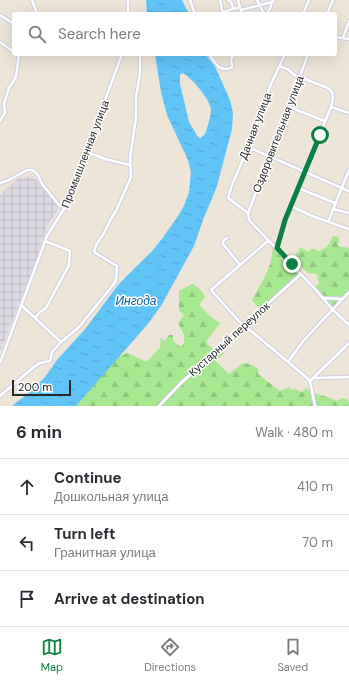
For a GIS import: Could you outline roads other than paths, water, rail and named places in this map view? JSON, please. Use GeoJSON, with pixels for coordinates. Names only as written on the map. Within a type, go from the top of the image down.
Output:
{"type":"FeatureCollection","features":[{"type":"Feature","properties":{"kind":"street"},"geometry":{"type":"LineString","coordinates":[[32,0],[36,12]]}},
{"type":"Feature","properties":{"kind":"street"},"geometry":{"type":"LineString","coordinates":[[128,0],[128,12]]}},
{"type":"Feature","properties":{"kind":"street"},"geometry":{"type":"LineString","coordinates":[[190,0],[194,12]]}},
{"type":"Feature","properties":{"kind":"street"},"geometry":{"type":"LineString","coordinates":[[220,0],[223,12]]}},
{"type":"Feature","properties":{"kind":"street"},"geometry":{"type":"LineString","coordinates":[[228,0],[231,2],[233,8]]}},
{"type":"Feature","properties":{"kind":"street"},"geometry":{"type":"LineString","coordinates":[[238,0],[242,12]]}},
{"type":"Feature","properties":{"kind":"street"},"geometry":{"type":"LineString","coordinates":[[257,0],[264,12]]}},
{"type":"Feature","properties":{"kind":"street"},"geometry":{"type":"LineString","coordinates":[[304,12],[309,0]]}},
{"type":"Feature","properties":{"kind":"street"},"geometry":{"type":"LineString","coordinates":[[328,12],[333,0]]}},
{"type":"Feature","properties":{"kind":"street"},"geometry":{"type":"LineString","coordinates":[[225,12],[233,8],[259,5],[273,1]]}},
{"type":"Feature","properties":{"kind":"street"},"geometry":{"type":"LineString","coordinates":[[267,12],[273,1]]}},
{"type":"Feature","properties":{"kind":"street"},"geometry":{"type":"LineString","coordinates":[[0,15],[12,23]]}},
{"type":"Feature","properties":{"kind":"street"},"geometry":{"type":"LineString","coordinates":[[343,38],[349,21]]}},
{"type":"Feature","properties":{"kind":"street"},"geometry":{"type":"LineString","coordinates":[[337,37],[349,39]]}},
{"type":"Feature","properties":{"kind":"street"},"geometry":{"type":"LineString","coordinates":[[0,42],[12,51]]}},
{"type":"Feature","properties":{"kind":"street"},"geometry":{"type":"LineString","coordinates":[[0,121],[5,113],[4,104],[9,88],[16,78],[19,56]]}},
{"type":"Feature","properties":{"kind":"street","name":"Промышленная улица"},"geometry":{"type":"LineString","coordinates":[[0,363],[45,241],[51,228],[64,209],[87,152],[121,56]]}},
{"type":"Feature","properties":{"kind":"street"},"geometry":{"type":"LineString","coordinates":[[0,396],[35,366],[40,363],[50,361],[52,352],[60,342],[79,327],[116,280],[117,266],[94,252],[96,245],[104,234],[124,196],[131,177],[130,158],[136,117],[136,97],[140,74],[140,56]]}},
{"type":"Feature","properties":{"kind":"street"},"geometry":{"type":"LineString","coordinates":[[211,56],[222,69],[229,70],[232,68],[231,58],[233,56]]}},
{"type":"Feature","properties":{"kind":"street","name":"Дачная улица"},"geometry":{"type":"LineString","coordinates":[[248,213],[228,200],[232,185],[248,147],[271,84],[284,56]]}},
{"type":"Feature","properties":{"kind":"street","name":"Оздоровительная улица"},"geometry":{"type":"LineString","coordinates":[[248,213],[271,156],[307,56]]}},
{"type":"Feature","properties":{"kind":"street"},"geometry":{"type":"LineString","coordinates":[[277,248],[285,220],[332,107],[334,95],[332,91],[294,75],[289,70],[280,66]]}},
{"type":"Feature","properties":{"kind":"street"},"geometry":{"type":"LineString","coordinates":[[332,107],[349,113]]}},
{"type":"Feature","properties":{"kind":"street"},"geometry":{"type":"LineString","coordinates":[[289,108],[325,121]]}},
{"type":"Feature","properties":{"kind":"street"},"geometry":{"type":"LineString","coordinates":[[248,147],[349,191]]}},
{"type":"Feature","properties":{"kind":"street"},"geometry":{"type":"LineString","coordinates":[[87,152],[105,159],[130,165]]}},
{"type":"Feature","properties":{"kind":"street"},"geometry":{"type":"LineString","coordinates":[[0,183],[10,180],[28,170],[33,170],[38,175],[42,184],[64,209]]}},
{"type":"Feature","properties":{"kind":"street"},"geometry":{"type":"LineString","coordinates":[[328,222],[349,170]]}},
{"type":"Feature","properties":{"kind":"street"},"geometry":{"type":"LineString","coordinates":[[298,188],[336,203]]}},
{"type":"Feature","properties":{"kind":"street"},"geometry":{"type":"LineString","coordinates":[[291,206],[349,230]]}},
{"type":"Feature","properties":{"kind":"street"},"geometry":{"type":"LineString","coordinates":[[333,209],[349,213]]}},
{"type":"Feature","properties":{"kind":"street"},"geometry":{"type":"LineString","coordinates":[[248,213],[249,220],[324,298],[333,310],[349,325]]}},
{"type":"Feature","properties":{"kind":"street"},"geometry":{"type":"LineString","coordinates":[[227,238],[223,241],[223,244],[240,265]]}},
{"type":"Feature","properties":{"kind":"street"},"geometry":{"type":"LineString","coordinates":[[269,240],[212,290],[244,326],[310,382],[315,406]]}},
{"type":"Feature","properties":{"kind":"street"},"geometry":{"type":"LineString","coordinates":[[35,318],[46,308],[56,292],[69,264],[70,251],[45,241]]}},
{"type":"Feature","properties":{"kind":"street","name":"Кустарный переулок"},"geometry":{"type":"LineString","coordinates":[[158,406],[216,351],[236,336],[244,326],[301,274]]}},
{"type":"Feature","properties":{"kind":"street"},"geometry":{"type":"LineString","coordinates":[[288,362],[304,340],[349,292]]}},
{"type":"Feature","properties":{"kind":"street"},"geometry":{"type":"LineString","coordinates":[[324,298],[343,299]]}},
{"type":"Feature","properties":{"kind":"street"},"geometry":{"type":"LineString","coordinates":[[21,305],[60,342]]}},
{"type":"Feature","properties":{"kind":"street"},"geometry":{"type":"LineString","coordinates":[[310,382],[349,343]]}},
{"type":"Feature","properties":{"kind":"street"},"geometry":{"type":"LineString","coordinates":[[314,378],[349,377]]}},
{"type":"Feature","properties":{"kind":"water"},"geometry":{"type":"Polygon","coordinates":[[[146,0],[182,0],[188,12],[147,12],[146,0]]]}},
{"type":"Feature","properties":{"kind":"water","name":"Ингода"},"geometry":{"type":"Polygon","coordinates":[[[155,56],[207,56],[214,65],[230,100],[233,113],[232,129],[217,186],[194,246],[161,306],[147,325],[76,406],[12,406],[31,391],[45,377],[57,360],[86,328],[118,285],[153,250],[184,206],[189,192],[191,172],[188,160],[167,115],[161,92],[155,56]],[[182,73],[180,75],[180,84],[189,122],[198,137],[201,138],[206,131],[211,109],[204,94],[182,73]]]}}]}
